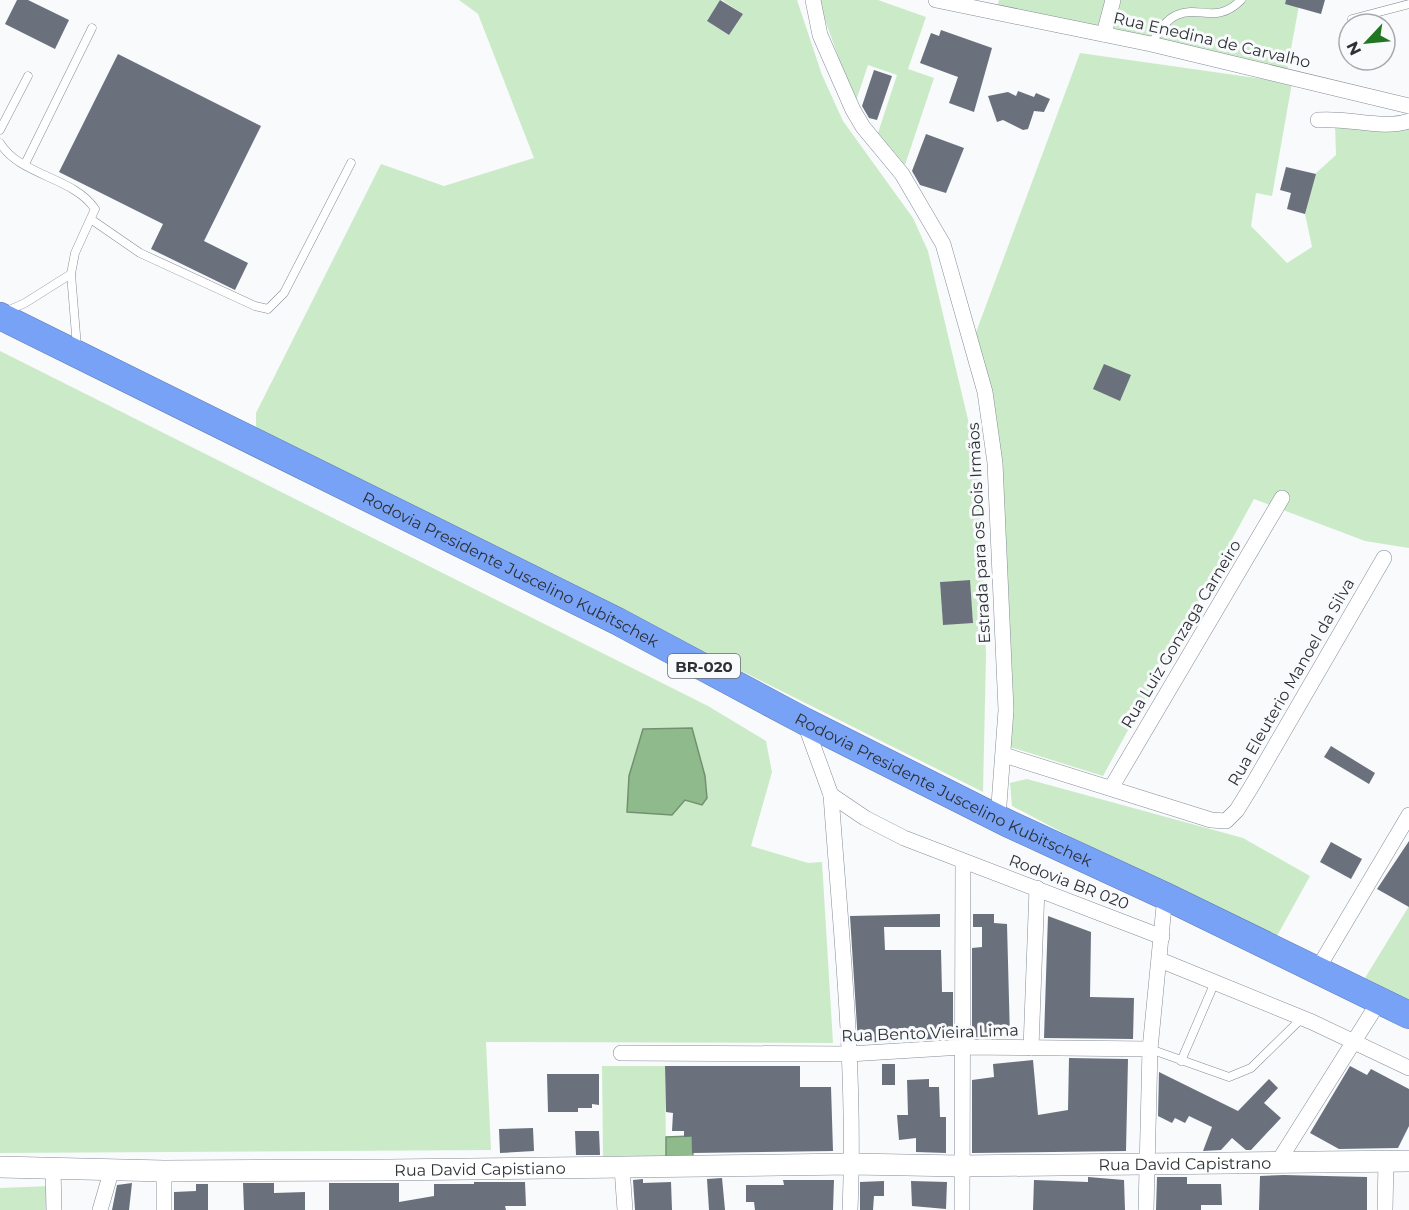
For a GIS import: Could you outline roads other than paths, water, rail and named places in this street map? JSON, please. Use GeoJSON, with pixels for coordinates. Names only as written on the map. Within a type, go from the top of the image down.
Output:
{"type":"FeatureCollection","features":[{"type":"Feature","properties":{"kind":"highway","name":"Rodovia Presidente Juscelino Kubitschek"},"geometry":{"type":"LineString","coordinates":[[0,315],[636,631],[804,721],[998,818],[1165,896],[1409,1015]]}},
{"type":"Feature","properties":{"kind":"street","name":"Estrada para os Dois Irmãos"},"geometry":{"type":"LineString","coordinates":[[813,0],[820,35],[853,110],[863,127],[914,191],[943,244],[979,367],[989,412],[995,464],[1005,666],[1004,755],[998,818]]}},
{"type":"Feature","properties":{"kind":"street","name":"Rua Enedina de Carvalho"},"geometry":{"type":"LineString","coordinates":[[936,0],[997,5],[1409,106]]}},
{"type":"Feature","properties":{"kind":"street"},"geometry":{"type":"LineString","coordinates":[[1104,33],[1113,0]]}},
{"type":"Feature","properties":{"kind":"street"},"geometry":{"type":"LineString","coordinates":[[1318,120],[1373,121],[1384,125],[1409,121]]}},
{"type":"Feature","properties":{"kind":"street","name":"Rua Luiz Gonzaga Carneiro"},"geometry":{"type":"LineString","coordinates":[[1111,788],[1282,498]]}},
{"type":"Feature","properties":{"kind":"street","name":"Rua Eleuterio Manoel da Silva"},"geometry":{"type":"LineString","coordinates":[[1111,788],[1211,820],[1226,821],[1237,810],[1253,784],[1384,558]]}},
{"type":"Feature","properties":{"kind":"street"},"geometry":{"type":"LineString","coordinates":[[804,721],[831,795],[849,1054],[852,1164],[850,1210]]}},
{"type":"Feature","properties":{"kind":"street"},"geometry":{"type":"LineString","coordinates":[[1004,755],[1111,788]]}},
{"type":"Feature","properties":{"kind":"street","name":"Rodovia BR 020"},"geometry":{"type":"LineString","coordinates":[[831,795],[884,828],[963,861],[1162,936]]}},
{"type":"Feature","properties":{"kind":"street"},"geometry":{"type":"LineString","coordinates":[[1317,970],[1409,815]]}},
{"type":"Feature","properties":{"kind":"street"},"geometry":{"type":"LineString","coordinates":[[962,1210],[963,861]]}},
{"type":"Feature","properties":{"kind":"street"},"geometry":{"type":"LineString","coordinates":[[1031,1048],[1037,888]]}},
{"type":"Feature","properties":{"kind":"street"},"geometry":{"type":"LineString","coordinates":[[1146,1210],[1150,1049],[1165,896]]}},
{"type":"Feature","properties":{"kind":"street"},"geometry":{"type":"LineString","coordinates":[[1160,960],[1354,1040],[1409,1068]]}},
{"type":"Feature","properties":{"kind":"street"},"geometry":{"type":"LineString","coordinates":[[1278,1162],[1380,1000]]}},
{"type":"Feature","properties":{"kind":"street","name":"Rua Bento Vieira Lima"},"geometry":{"type":"LineString","coordinates":[[621,1053],[849,1054],[963,1047],[1150,1049]]}},
{"type":"Feature","properties":{"kind":"street"},"geometry":{"type":"LineString","coordinates":[[1384,1210],[1386,1161]]}},
{"type":"Feature","properties":{"kind":"street","name":"Rua David Capistrano"},"geometry":{"type":"LineString","coordinates":[[961,1166],[1409,1161]]}},
{"type":"Feature","properties":{"kind":"street","name":"Rua David Capistiano"},"geometry":{"type":"LineString","coordinates":[[0,1167],[164,1171],[852,1164],[961,1166]]}},
{"type":"Feature","properties":{"kind":"street"},"geometry":{"type":"LineString","coordinates":[[53,1168],[54,1210]]}},
{"type":"Feature","properties":{"kind":"street"},"geometry":{"type":"LineString","coordinates":[[622,1168],[625,1210]]}},
{"type":"Feature","properties":{"kind":"street"},"geometry":{"type":"LineString","coordinates":[[101,1209],[112,1169]]}},
{"type":"Feature","properties":{"kind":"street"},"geometry":{"type":"LineString","coordinates":[[164,1171],[164,1210]]}},
{"type":"Feature","properties":{"kind":"lane"},"geometry":{"type":"LineString","coordinates":[[1151,44],[1165,24],[1179,14],[1220,13],[1232,8],[1241,0]]}},
{"type":"Feature","properties":{"kind":"lane"},"geometry":{"type":"LineString","coordinates":[[1379,12],[1409,4]]}},
{"type":"Feature","properties":{"kind":"lane"},"geometry":{"type":"LineString","coordinates":[[25,164],[92,28]]}},
{"type":"Feature","properties":{"kind":"lane"},"geometry":{"type":"LineString","coordinates":[[0,130],[28,76]]}},
{"type":"Feature","properties":{"kind":"lane"},"geometry":{"type":"LineString","coordinates":[[0,143],[5,150],[25,164],[90,203],[95,209],[75,254],[70,274],[72,315],[78,354]]}},
{"type":"Feature","properties":{"kind":"lane"},"geometry":{"type":"LineString","coordinates":[[92,220],[149,257],[255,306],[268,309],[285,293],[351,163]]}},
{"type":"Feature","properties":{"kind":"lane"},"geometry":{"type":"LineString","coordinates":[[0,315],[25,303],[70,274]]}},
{"type":"Feature","properties":{"kind":"lane"},"geometry":{"type":"LineString","coordinates":[[1181,1061],[1215,982]]}},
{"type":"Feature","properties":{"kind":"lane"},"geometry":{"type":"LineString","coordinates":[[1150,1049],[1220,1076],[1229,1077],[1251,1068],[1302,1018]]}}]}
